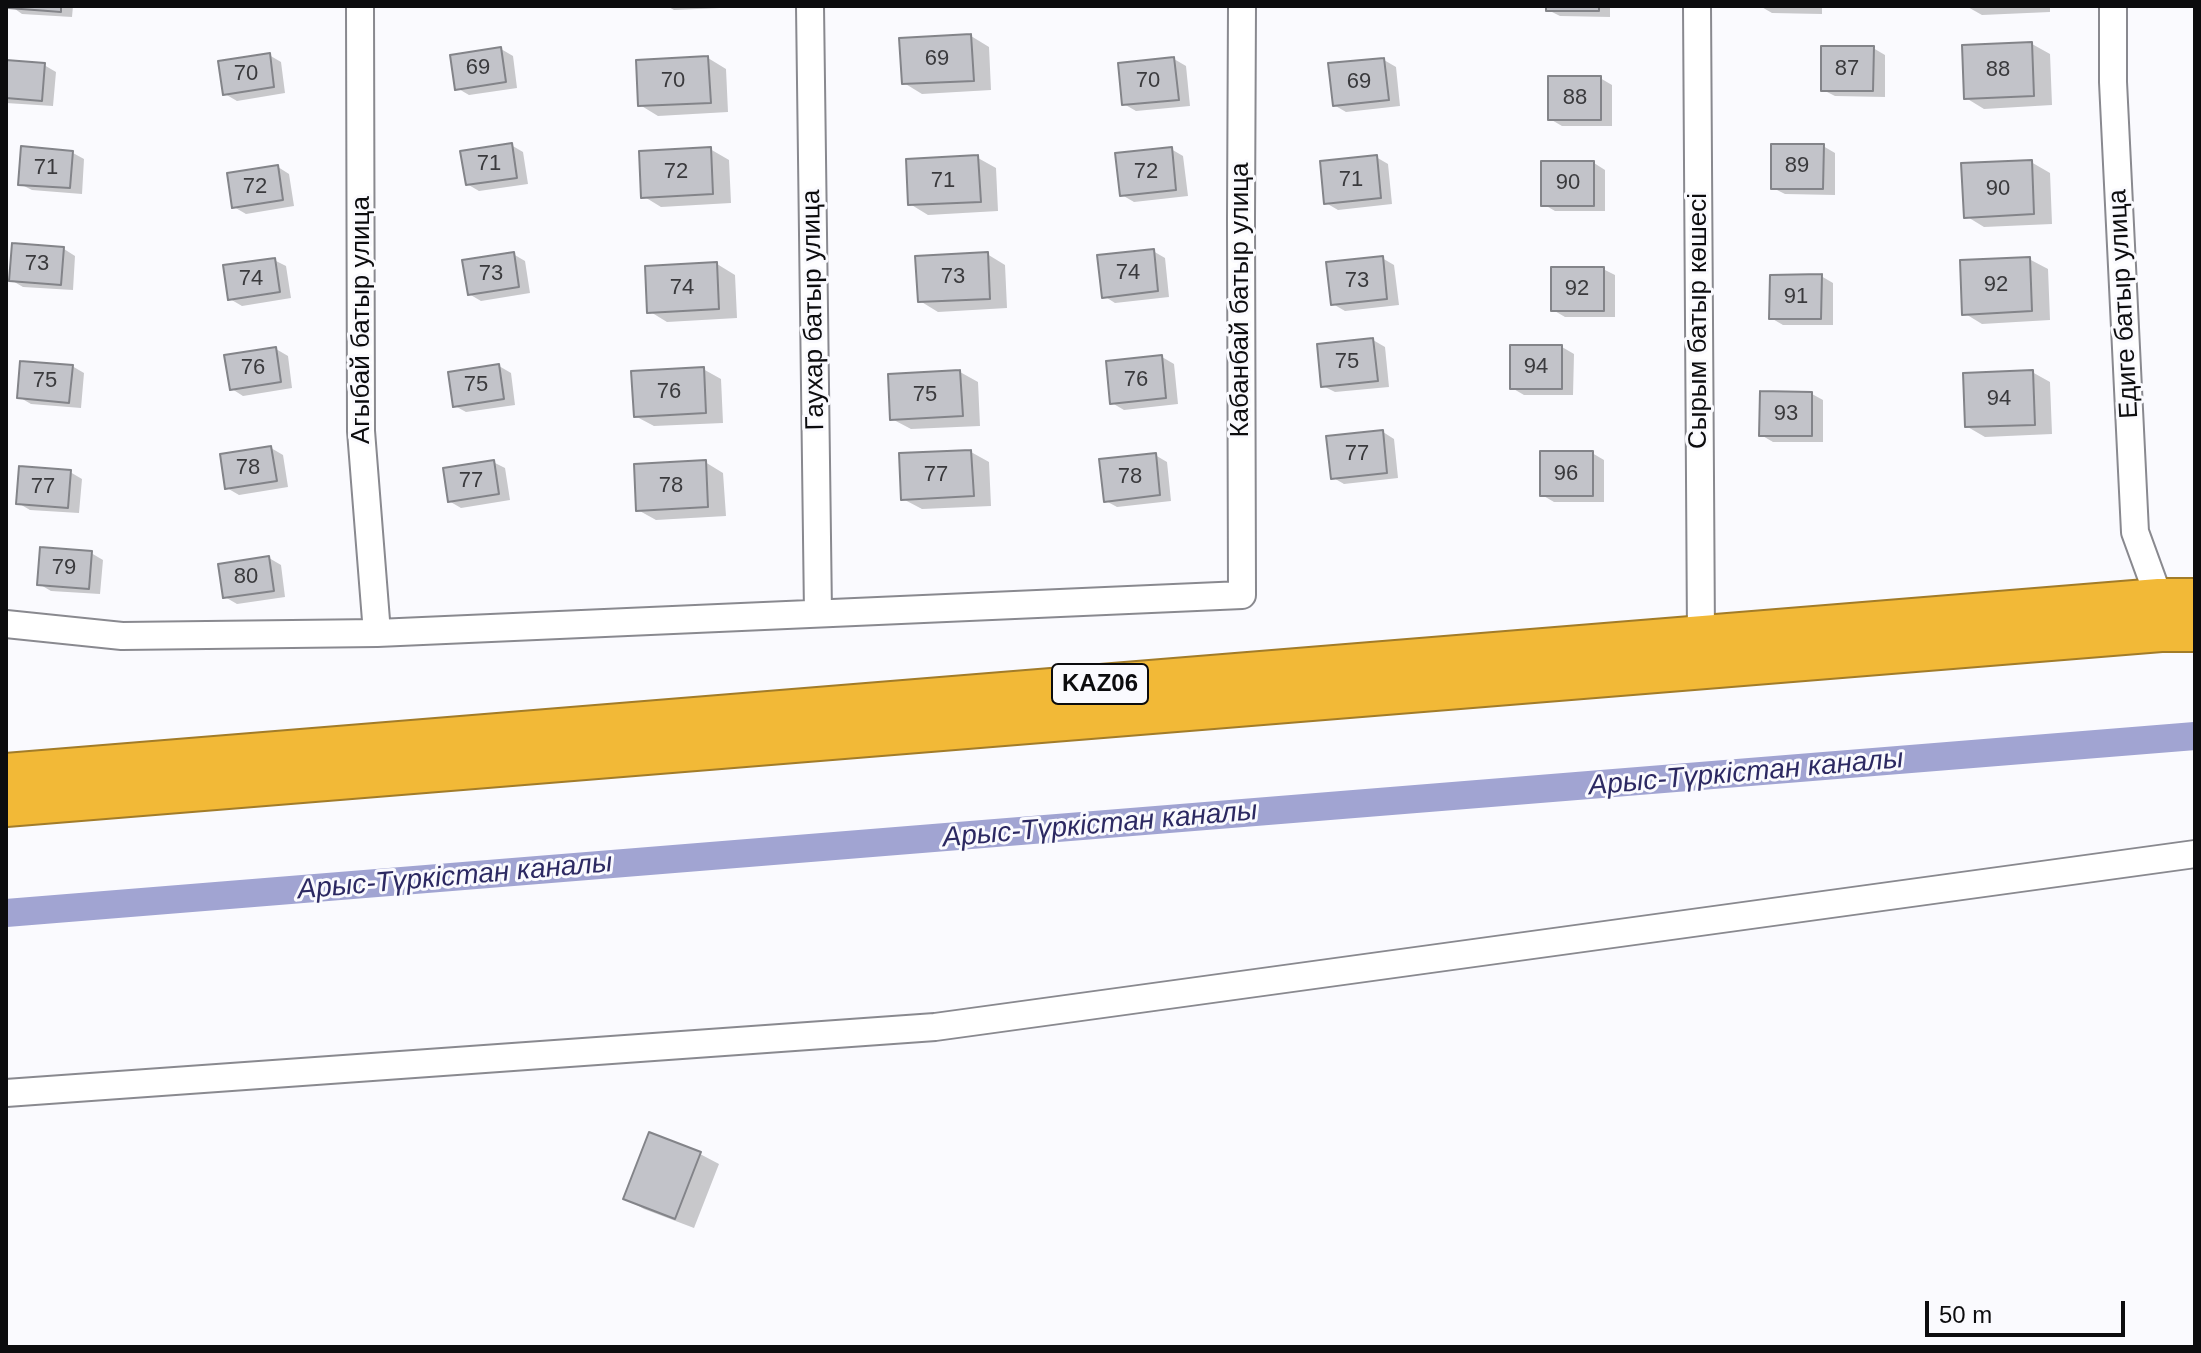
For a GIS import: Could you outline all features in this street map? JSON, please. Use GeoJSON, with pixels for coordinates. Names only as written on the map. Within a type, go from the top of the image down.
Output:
{"type":"FeatureCollection","features":[{"type":"Feature","properties":{"kind":"highway","name":"KАZ06"},"geometry":{"type":"LineString","coordinates":[[6,773],[2177,598]]}},
{"type":"Feature","properties":{"kind":"highway","name":"KАZ06"},"geometry":{"type":"LineString","coordinates":[[6,807],[2161,632],[2195,632]]}},
{"type":"Feature","properties":{"kind":"street","name":"Агыбай батыр улица"},"geometry":{"type":"LineString","coordinates":[[360,6],[361,431],[377,633]]}},
{"type":"Feature","properties":{"kind":"street","name":"Гаухар батыр улица"},"geometry":{"type":"LineString","coordinates":[[810,6],[818,613]]}},
{"type":"Feature","properties":{"kind":"street","name":"Кабанбай батыр улица"},"geometry":{"type":"LineString","coordinates":[[818,613],[1242,595],[1242,6]]}},
{"type":"Feature","properties":{"kind":"street","name":"Сырым батыр көшесі"},"geometry":{"type":"LineString","coordinates":[[1697,6],[1701,636]]}},
{"type":"Feature","properties":{"kind":"street","name":"Едиге батыр улица"},"geometry":{"type":"LineString","coordinates":[[2113,6],[2114,97],[2135,532],[2177,598]]}},
{"type":"Feature","properties":{"kind":"street"},"geometry":{"type":"LineString","coordinates":[[6,624],[122,636],[377,633],[818,613]]}},
{"type":"Feature","properties":{"kind":"street"},"geometry":{"type":"LineString","coordinates":[[6,1093],[935,1027],[2195,854]]}},
{"type":"Feature","properties":{"kind":"building"},"geometry":{"type":"Polygon","coordinates":[[[61,6],[61,12],[8,8],[61,6]]]}},
{"type":"Feature","properties":{"kind":"building"},"geometry":{"type":"Polygon","coordinates":[[[1546,6],[1599,6],[1599,11],[1546,11],[1546,6]]]}},
{"type":"Feature","properties":{"kind":"building"},"geometry":{"type":"Polygon","coordinates":[[[971,34],[974,81],[902,84],[899,38],[971,34]]]}},
{"type":"Feature","properties":{"kind":"building"},"geometry":{"type":"Polygon","coordinates":[[[2032,42],[2034,96],[1964,99],[1962,45],[2032,42]]]}},
{"type":"Feature","properties":{"kind":"building"},"geometry":{"type":"Polygon","coordinates":[[[1821,46],[1874,46],[1873,91],[1821,91],[1821,46]]]}},
{"type":"Feature","properties":{"kind":"building"},"geometry":{"type":"Polygon","coordinates":[[[501,47],[506,82],[455,90],[450,55],[501,47]]]}},
{"type":"Feature","properties":{"kind":"building"},"geometry":{"type":"Polygon","coordinates":[[[270,53],[274,87],[223,95],[218,61],[270,53]]]}},
{"type":"Feature","properties":{"kind":"building"},"geometry":{"type":"Polygon","coordinates":[[[708,56],[711,103],[638,106],[636,60],[708,56]]]}},
{"type":"Feature","properties":{"kind":"building"},"geometry":{"type":"Polygon","coordinates":[[[1174,57],[1179,100],[1122,105],[1118,63],[1174,57]]]}},
{"type":"Feature","properties":{"kind":"building"},"geometry":{"type":"Polygon","coordinates":[[[1384,58],[1389,100],[1333,106],[1328,63],[1384,58]]]}},
{"type":"Feature","properties":{"kind":"building"},"geometry":{"type":"Polygon","coordinates":[[[6,60],[45,63],[42,101],[6,98],[6,60]]]}},
{"type":"Feature","properties":{"kind":"building"},"geometry":{"type":"Polygon","coordinates":[[[1548,76],[1601,76],[1601,120],[1548,120],[1548,76]]]}},
{"type":"Feature","properties":{"kind":"building"},"geometry":{"type":"Polygon","coordinates":[[[512,143],[517,178],[466,185],[460,151],[512,143]]]}},
{"type":"Feature","properties":{"kind":"building"},"geometry":{"type":"Polygon","coordinates":[[[1771,144],[1824,144],[1823,189],[1771,189],[1771,144]]]}},
{"type":"Feature","properties":{"kind":"building"},"geometry":{"type":"Polygon","coordinates":[[[21,146],[73,151],[70,188],[18,185],[21,146]]]}},
{"type":"Feature","properties":{"kind":"building"},"geometry":{"type":"Polygon","coordinates":[[[711,147],[713,194],[641,198],[639,151],[711,147]]]}},
{"type":"Feature","properties":{"kind":"building"},"geometry":{"type":"Polygon","coordinates":[[[1172,147],[1176,190],[1120,196],[1115,153],[1172,147]]]}},
{"type":"Feature","properties":{"kind":"building"},"geometry":{"type":"Polygon","coordinates":[[[978,155],[981,202],[908,205],[906,159],[978,155]]]}},
{"type":"Feature","properties":{"kind":"building"},"geometry":{"type":"Polygon","coordinates":[[[1377,155],[1381,198],[1324,204],[1320,161],[1377,155]]]}},
{"type":"Feature","properties":{"kind":"building"},"geometry":{"type":"Polygon","coordinates":[[[2032,160],[2034,214],[1964,218],[1961,163],[2032,160]]]}},
{"type":"Feature","properties":{"kind":"building"},"geometry":{"type":"Polygon","coordinates":[[[1541,161],[1594,161],[1594,206],[1541,206],[1541,161]]]}},
{"type":"Feature","properties":{"kind":"building"},"geometry":{"type":"Polygon","coordinates":[[[278,165],[283,200],[232,208],[227,173],[278,165]]]}},
{"type":"Feature","properties":{"kind":"building"},"geometry":{"type":"Polygon","coordinates":[[[12,243],[64,247],[61,285],[9,281],[12,243]]]}},
{"type":"Feature","properties":{"kind":"building"},"geometry":{"type":"Polygon","coordinates":[[[1154,249],[1158,291],[1102,298],[1097,255],[1154,249]]]}},
{"type":"Feature","properties":{"kind":"building"},"geometry":{"type":"Polygon","coordinates":[[[514,252],[519,287],[468,295],[462,260],[514,252]]]}},
{"type":"Feature","properties":{"kind":"building"},"geometry":{"type":"Polygon","coordinates":[[[988,252],[990,299],[918,302],[915,256],[988,252]]]}},
{"type":"Feature","properties":{"kind":"building"},"geometry":{"type":"Polygon","coordinates":[[[1383,256],[1387,299],[1331,305],[1326,262],[1383,256]]]}},
{"type":"Feature","properties":{"kind":"building"},"geometry":{"type":"Polygon","coordinates":[[[2030,257],[2032,311],[1962,315],[1960,260],[2030,257]]]}},
{"type":"Feature","properties":{"kind":"building"},"geometry":{"type":"Polygon","coordinates":[[[275,258],[280,292],[228,300],[223,265],[275,258]]]}},
{"type":"Feature","properties":{"kind":"building"},"geometry":{"type":"Polygon","coordinates":[[[717,262],[719,309],[647,313],[645,266],[717,262]]]}},
{"type":"Feature","properties":{"kind":"building"},"geometry":{"type":"Polygon","coordinates":[[[1551,267],[1604,267],[1604,311],[1551,311],[1551,267]]]}},
{"type":"Feature","properties":{"kind":"building"},"geometry":{"type":"Polygon","coordinates":[[[1822,274],[1821,319],[1769,319],[1770,275],[1822,274]]]}},
{"type":"Feature","properties":{"kind":"building"},"geometry":{"type":"Polygon","coordinates":[[[1373,338],[1378,381],[1321,387],[1317,344],[1373,338]]]}},
{"type":"Feature","properties":{"kind":"building"},"geometry":{"type":"Polygon","coordinates":[[[1510,345],[1562,345],[1562,389],[1510,389],[1510,345]]]}},
{"type":"Feature","properties":{"kind":"building"},"geometry":{"type":"Polygon","coordinates":[[[276,347],[281,382],[230,390],[224,355],[276,347]]]}},
{"type":"Feature","properties":{"kind":"building"},"geometry":{"type":"Polygon","coordinates":[[[1162,355],[1166,398],[1110,404],[1106,361],[1162,355]]]}},
{"type":"Feature","properties":{"kind":"building"},"geometry":{"type":"Polygon","coordinates":[[[20,361],[73,365],[69,403],[17,398],[20,361]]]}},
{"type":"Feature","properties":{"kind":"building"},"geometry":{"type":"Polygon","coordinates":[[[499,364],[504,399],[453,407],[448,372],[499,364]]]}},
{"type":"Feature","properties":{"kind":"building"},"geometry":{"type":"Polygon","coordinates":[[[704,367],[706,413],[634,417],[631,371],[704,367]]]}},
{"type":"Feature","properties":{"kind":"building"},"geometry":{"type":"Polygon","coordinates":[[[960,370],[963,416],[890,420],[888,374],[960,370]]]}},
{"type":"Feature","properties":{"kind":"building"},"geometry":{"type":"Polygon","coordinates":[[[2033,370],[2035,425],[1965,427],[1963,373],[2033,370]]]}},
{"type":"Feature","properties":{"kind":"building"},"geometry":{"type":"Polygon","coordinates":[[[1760,391],[1812,392],[1812,436],[1759,436],[1760,391]]]}},
{"type":"Feature","properties":{"kind":"building"},"geometry":{"type":"Polygon","coordinates":[[[1383,430],[1387,473],[1331,479],[1326,436],[1383,430]]]}},
{"type":"Feature","properties":{"kind":"building"},"geometry":{"type":"Polygon","coordinates":[[[271,446],[277,481],[225,489],[220,454],[271,446]]]}},
{"type":"Feature","properties":{"kind":"building"},"geometry":{"type":"Polygon","coordinates":[[[971,450],[974,496],[901,500],[899,453],[971,450]]]}},
{"type":"Feature","properties":{"kind":"building"},"geometry":{"type":"Polygon","coordinates":[[[1540,451],[1593,451],[1593,496],[1540,496],[1540,451]]]}},
{"type":"Feature","properties":{"kind":"building"},"geometry":{"type":"Polygon","coordinates":[[[1156,453],[1160,495],[1104,502],[1099,459],[1156,453]]]}},
{"type":"Feature","properties":{"kind":"building"},"geometry":{"type":"Polygon","coordinates":[[[494,460],[499,494],[448,502],[443,468],[494,460]]]}},
{"type":"Feature","properties":{"kind":"building"},"geometry":{"type":"Polygon","coordinates":[[[706,460],[708,507],[636,511],[634,464],[706,460]]]}},
{"type":"Feature","properties":{"kind":"building"},"geometry":{"type":"Polygon","coordinates":[[[19,466],[71,470],[68,508],[16,504],[19,466]]]}},
{"type":"Feature","properties":{"kind":"building"},"geometry":{"type":"Polygon","coordinates":[[[40,547],[92,551],[89,589],[37,585],[40,547]]]}},
{"type":"Feature","properties":{"kind":"building"},"geometry":{"type":"Polygon","coordinates":[[[269,556],[274,591],[223,598],[218,564],[269,556]]]}},
{"type":"Feature","properties":{"kind":"building"},"geometry":{"type":"Polygon","coordinates":[[[649,1132],[701,1152],[675,1219],[623,1199],[649,1132]]]}},
{"type":"Feature","properties":{"kind":"waterway","name":"Арыс-Түркістан каналы"},"geometry":{"type":"LineString","coordinates":[[6,913],[2195,736]]}}]}
